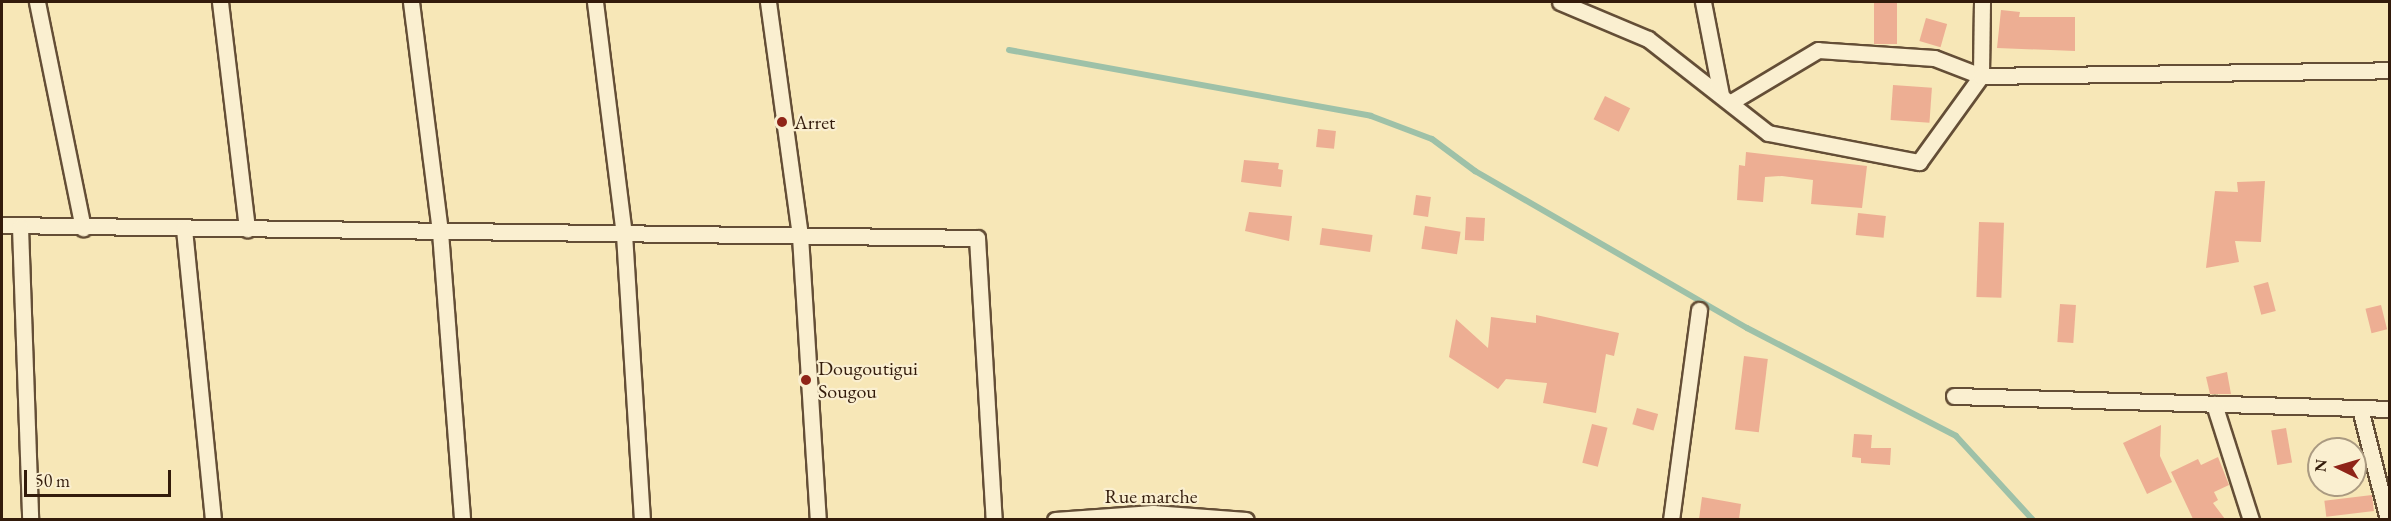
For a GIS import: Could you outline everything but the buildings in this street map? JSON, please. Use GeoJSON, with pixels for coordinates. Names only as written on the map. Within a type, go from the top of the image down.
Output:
{"type":"FeatureCollection","features":[{"type":"Feature","properties":{"kind":"street"},"geometry":{"type":"LineString","coordinates":[[37,2],[82,228]]}},
{"type":"Feature","properties":{"kind":"street"},"geometry":{"type":"LineString","coordinates":[[220,2],[247,229]]}},
{"type":"Feature","properties":{"kind":"street"},"geometry":{"type":"LineString","coordinates":[[411,2],[440,232],[462,519]]}},
{"type":"Feature","properties":{"kind":"street"},"geometry":{"type":"LineString","coordinates":[[595,2],[624,234],[642,519]]}},
{"type":"Feature","properties":{"kind":"street"},"geometry":{"type":"LineString","coordinates":[[768,2],[800,236],[818,519]]}},
{"type":"Feature","properties":{"kind":"street"},"geometry":{"type":"LineString","coordinates":[[1560,2],[1648,39],[1768,133],[1919,162],[1981,76],[1982,2]]}},
{"type":"Feature","properties":{"kind":"street"},"geometry":{"type":"LineString","coordinates":[[1703,2],[1726,98]]}},
{"type":"Feature","properties":{"kind":"street"},"geometry":{"type":"LineString","coordinates":[[1726,98],[1818,50],[1934,58],[1981,76],[2390,70]]}},
{"type":"Feature","properties":{"kind":"street"},"geometry":{"type":"LineString","coordinates":[[2,225],[82,228],[977,238],[993,519]]}},
{"type":"Feature","properties":{"kind":"street"},"geometry":{"type":"LineString","coordinates":[[20,226],[30,519]]}},
{"type":"Feature","properties":{"kind":"street"},"geometry":{"type":"LineString","coordinates":[[184,229],[213,519]]}},
{"type":"Feature","properties":{"kind":"street"},"geometry":{"type":"LineString","coordinates":[[1671,519],[1699,310]]}},
{"type":"Feature","properties":{"kind":"street"},"geometry":{"type":"LineString","coordinates":[[1954,396],[2390,409]]}},
{"type":"Feature","properties":{"kind":"street"},"geometry":{"type":"LineString","coordinates":[[2214,404],[2251,519]]}},
{"type":"Feature","properties":{"kind":"street"},"geometry":{"type":"LineString","coordinates":[[2360,408],[2388,519]]}},
{"type":"Feature","properties":{"kind":"street","name":"Rue marche"},"geometry":{"type":"LineString","coordinates":[[1055,519],[1153,513],[1246,519]]}},
{"type":"Feature","properties":{"kind":"waterway"},"geometry":{"type":"LineString","coordinates":[[1009,50],[1371,116],[1432,139],[1475,171],[1747,328],[1956,436],[2033,520]]}},
{"type":"Feature","properties":{"kind":"place","name":"Arret"},"geometry":{"type":"Point","coordinates":[782,122]}},
{"type":"Feature","properties":{"kind":"place","name":"Dougoutigui Sougou"},"geometry":{"type":"Point","coordinates":[806,380]}}]}
